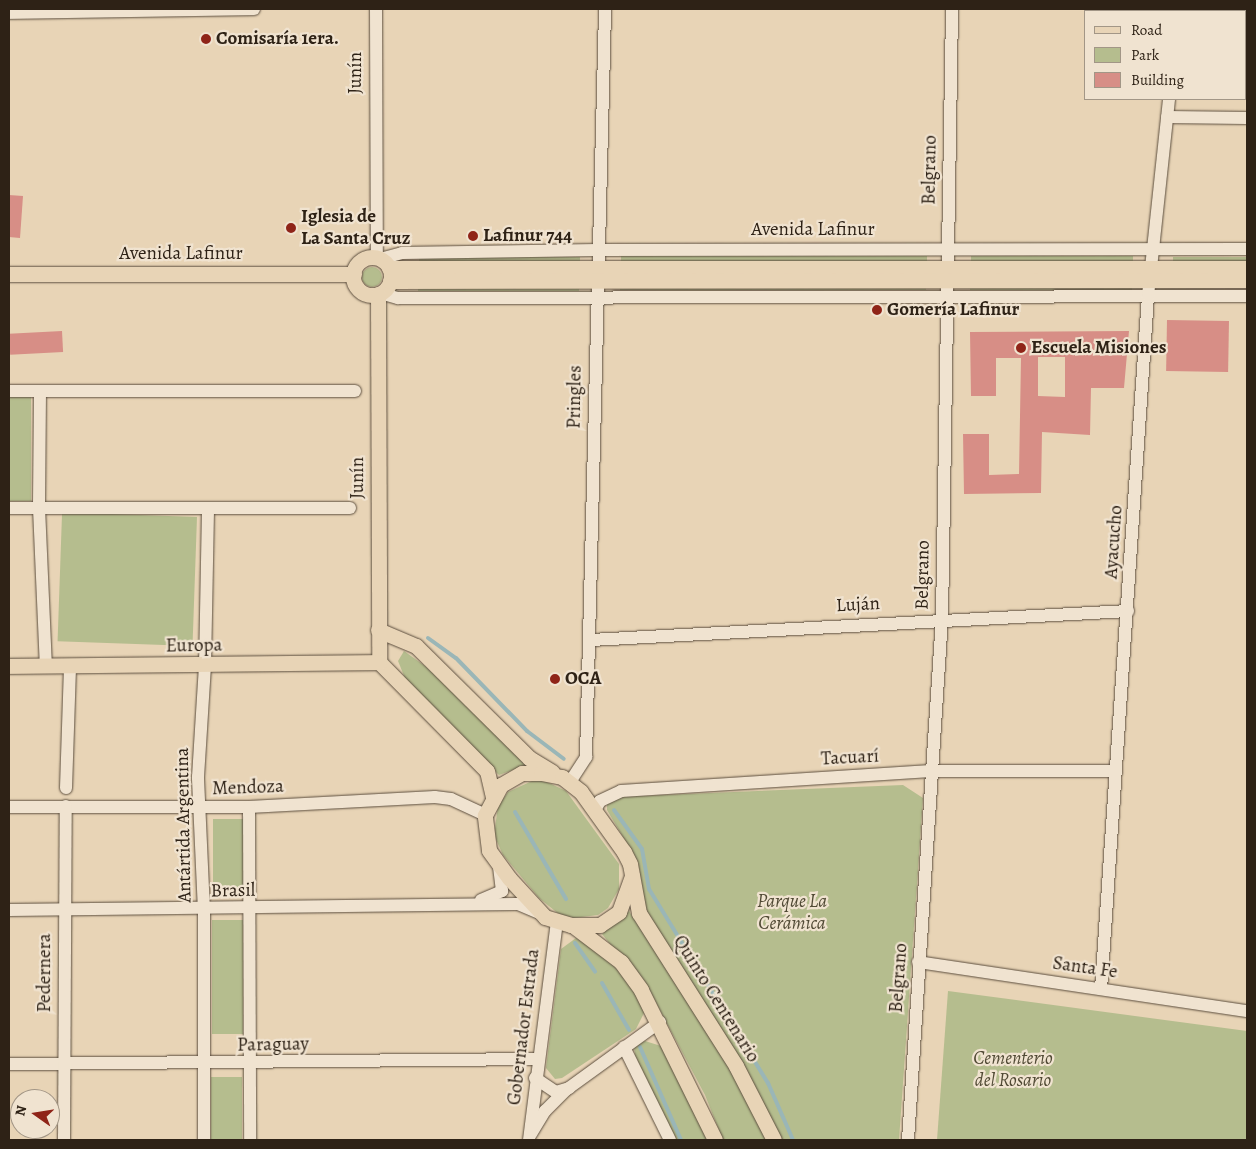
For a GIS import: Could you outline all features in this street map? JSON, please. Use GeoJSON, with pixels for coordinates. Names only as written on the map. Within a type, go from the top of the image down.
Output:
{"type":"FeatureCollection","features":[{"type":"Feature","properties":{"kind":"main road"},"geometry":{"type":"LineString","coordinates":[[360,262],[384,267],[379,294],[358,288],[354,274],[360,262]]}},
{"type":"Feature","properties":{"kind":"main road","name":"Avenida Lafinur"},"geometry":{"type":"LineString","coordinates":[[384,267],[596,274],[1150,274],[1247,268]]}},
{"type":"Feature","properties":{"kind":"main road","name":"Avenida Lafinur"},"geometry":{"type":"LineString","coordinates":[[9,274],[354,274]]}},
{"type":"Feature","properties":{"kind":"main road","name":"Avenida Lafinur"},"geometry":{"type":"LineString","coordinates":[[1150,274],[1247,280]]}},
{"type":"Feature","properties":{"kind":"main road","name":"Junín"},"geometry":{"type":"LineString","coordinates":[[379,294],[379,662]]}},
{"type":"Feature","properties":{"kind":"main road"},"geometry":{"type":"LineString","coordinates":[[378,630],[416,646],[529,758],[566,779],[595,810],[624,852],[632,876],[628,897],[610,920],[588,927],[558,921]]}},
{"type":"Feature","properties":{"kind":"main road"},"geometry":{"type":"LineString","coordinates":[[379,662],[487,771],[494,798]]}},
{"type":"Feature","properties":{"kind":"main road","name":"Europa"},"geometry":{"type":"LineString","coordinates":[[9,666],[205,666],[379,662]]}},
{"type":"Feature","properties":{"kind":"main road"},"geometry":{"type":"LineString","coordinates":[[566,779],[522,774],[501,785],[484,815],[489,850],[509,878],[558,921],[588,934],[621,962],[660,1022],[715,1140]]}},
{"type":"Feature","properties":{"kind":"main road","name":"Quinto Centenario"},"geometry":{"type":"LineString","coordinates":[[632,876],[639,913],[736,1066],[774,1140]]}},
{"type":"Feature","properties":{"kind":"street"},"geometry":{"type":"LineString","coordinates":[[9,13],[254,9]]}},
{"type":"Feature","properties":{"kind":"street","name":"Junín"},"geometry":{"type":"LineString","coordinates":[[376,9],[384,267]]}},
{"type":"Feature","properties":{"kind":"street","name":"Pringles"},"geometry":{"type":"LineString","coordinates":[[566,779],[586,757],[591,640],[596,274],[605,9]]}},
{"type":"Feature","properties":{"kind":"street","name":"Belgrano"},"geometry":{"type":"LineString","coordinates":[[908,1140],[918,962],[934,771],[942,619],[952,9]]}},
{"type":"Feature","properties":{"kind":"street","name":"Ayacucho"},"geometry":{"type":"LineString","coordinates":[[1101,989],[1148,296],[1169,100]]}},
{"type":"Feature","properties":{"kind":"street"},"geometry":{"type":"LineString","coordinates":[[1168,117],[1247,118]]}},
{"type":"Feature","properties":{"kind":"street","name":"Avenida Lafinur"},"geometry":{"type":"LineString","coordinates":[[384,267],[402,253],[597,250],[1247,249]]}},
{"type":"Feature","properties":{"kind":"street"},"geometry":{"type":"LineString","coordinates":[[379,294],[398,298],[596,296],[1247,296]]}},
{"type":"Feature","properties":{"kind":"street"},"geometry":{"type":"LineString","coordinates":[[9,391],[355,391]]}},
{"type":"Feature","properties":{"kind":"street"},"geometry":{"type":"LineString","coordinates":[[40,391],[39,508],[46,667]]}},
{"type":"Feature","properties":{"kind":"street"},"geometry":{"type":"LineString","coordinates":[[9,508],[350,508]]}},
{"type":"Feature","properties":{"kind":"street","name":"Antártida Argentina"},"geometry":{"type":"LineString","coordinates":[[204,1140],[204,911],[201,808],[198,777],[205,666],[208,508]]}},
{"type":"Feature","properties":{"kind":"street","name":"Luján"},"geometry":{"type":"LineString","coordinates":[[591,640],[942,619],[1128,611]]}},
{"type":"Feature","properties":{"kind":"street"},"geometry":{"type":"LineString","coordinates":[[66,788],[70,667]]}},
{"type":"Feature","properties":{"kind":"street","name":"Tacuarí"},"geometry":{"type":"LineString","coordinates":[[595,810],[600,801],[621,791],[934,771],[1116,771]]}},
{"type":"Feature","properties":{"kind":"street","name":"Mendoza"},"geometry":{"type":"LineString","coordinates":[[9,807],[249,807],[435,797],[451,798],[484,815]]}},
{"type":"Feature","properties":{"kind":"street","name":"Pedernera"},"geometry":{"type":"LineString","coordinates":[[64,1140],[66,806]]}},
{"type":"Feature","properties":{"kind":"street"},"geometry":{"type":"LineString","coordinates":[[249,807],[252,909],[250,1140]]}},
{"type":"Feature","properties":{"kind":"street","name":"Brasil"},"geometry":{"type":"LineString","coordinates":[[459,904],[491,899],[502,891],[502,876],[489,850]]}},
{"type":"Feature","properties":{"kind":"street","name":"Brasil"},"geometry":{"type":"LineString","coordinates":[[9,910],[204,911],[518,904],[558,921]]}},
{"type":"Feature","properties":{"kind":"street","name":"Gobernador Estrada"},"geometry":{"type":"LineString","coordinates":[[529,1139],[537,1059],[558,921]]}},
{"type":"Feature","properties":{"kind":"street","name":"Santa Fe"},"geometry":{"type":"LineString","coordinates":[[918,962],[1247,1011]]}},
{"type":"Feature","properties":{"kind":"street","name":"Gobernador Estrada"},"geometry":{"type":"LineString","coordinates":[[529,1139],[546,1111],[568,1088],[660,1022]]}},
{"type":"Feature","properties":{"kind":"street"},"geometry":{"type":"LineString","coordinates":[[624,1048],[670,1140]]}},
{"type":"Feature","properties":{"kind":"street","name":"Paraguay"},"geometry":{"type":"LineString","coordinates":[[9,1064],[250,1065],[537,1059]]}},
{"type":"Feature","properties":{"kind":"street"},"geometry":{"type":"LineString","coordinates":[[535,1078],[556,1092],[568,1088]]}},
{"type":"Feature","properties":{"kind":"green space"},"geometry":{"type":"Polygon","coordinates":[[[621,256],[927,256],[927,263],[621,263],[621,256]]]}},
{"type":"Feature","properties":{"kind":"green space"},"geometry":{"type":"Polygon","coordinates":[[[971,256],[1133,256],[1133,263],[971,263],[971,256]]]}},
{"type":"Feature","properties":{"kind":"green space"},"geometry":{"type":"Polygon","coordinates":[[[419,257],[580,257],[580,264],[419,264],[419,257]]]}},
{"type":"Feature","properties":{"kind":"green space"},"geometry":{"type":"Polygon","coordinates":[[[1173,257],[1247,257],[1247,264],[1173,264],[1173,257]]]}},
{"type":"Feature","properties":{"kind":"green space"},"geometry":{"type":"Polygon","coordinates":[[[368,267],[376,267],[382,273],[382,281],[376,287],[368,287],[362,281],[362,273],[368,267]]]}},
{"type":"Feature","properties":{"kind":"green space"},"geometry":{"type":"Polygon","coordinates":[[[620,282],[926,282],[926,290],[620,290],[620,282]]]}},
{"type":"Feature","properties":{"kind":"green space"},"geometry":{"type":"Polygon","coordinates":[[[970,283],[1132,283],[1132,290],[970,290],[970,283]]]}},
{"type":"Feature","properties":{"kind":"green space"},"geometry":{"type":"Polygon","coordinates":[[[418,284],[579,284],[579,291],[418,291],[418,284]]]}},
{"type":"Feature","properties":{"kind":"green space"},"geometry":{"type":"Polygon","coordinates":[[[9,394],[31,394],[31,501],[9,501],[9,394]]]}},
{"type":"Feature","properties":{"kind":"green space"},"geometry":{"type":"Polygon","coordinates":[[[62,512],[197,517],[192,646],[58,641],[62,512]]]}},
{"type":"Feature","properties":{"kind":"green space"},"geometry":{"type":"Polygon","coordinates":[[[404,651],[432,671],[526,765],[499,775],[409,688],[398,661],[404,651]]]}},
{"type":"Feature","properties":{"kind":"green space"},"geometry":{"type":"Polygon","coordinates":[[[532,781],[545,781],[566,791],[619,864],[619,889],[608,908],[598,915],[574,918],[560,915],[539,898],[503,855],[494,835],[498,806],[508,792],[532,781]]]}},
{"type":"Feature","properties":{"kind":"green space","name":"Parque La Cerámica"},"geometry":{"type":"Polygon","coordinates":[[[903,785],[923,798],[899,1140],[780,1140],[760,1096],[646,912],[638,862],[607,810],[607,803],[614,797],[903,785]]]}},
{"type":"Feature","properties":{"kind":"green space"},"geometry":{"type":"Polygon","coordinates":[[[213,819],[244,819],[244,891],[213,891],[213,819]]]}},
{"type":"Feature","properties":{"kind":"green space"},"geometry":{"type":"Polygon","coordinates":[[[629,911],[740,1085],[768,1140],[723,1140],[705,1095],[654,999],[602,934],[629,911]]]}},
{"type":"Feature","properties":{"kind":"green space"},"geometry":{"type":"Polygon","coordinates":[[[212,920],[243,920],[243,1034],[212,1034],[212,920]]]}},
{"type":"Feature","properties":{"kind":"green space"},"geometry":{"type":"Polygon","coordinates":[[[576,938],[608,957],[643,1004],[644,1013],[636,1029],[562,1078],[555,1079],[546,1068],[561,949],[576,938]]]}},
{"type":"Feature","properties":{"kind":"green space","name":"Cementerio del Rosario"},"geometry":{"type":"Polygon","coordinates":[[[948,991],[1247,1031],[1247,1140],[937,1140],[948,991]]]}},
{"type":"Feature","properties":{"kind":"green space"},"geometry":{"type":"Polygon","coordinates":[[[645,1041],[661,1046],[709,1140],[676,1140],[635,1056],[634,1046],[645,1041]]]}},
{"type":"Feature","properties":{"kind":"green space"},"geometry":{"type":"Polygon","coordinates":[[[211,1077],[242,1077],[242,1140],[211,1140],[211,1077]]]}},
{"type":"Feature","properties":{"kind":"building"},"geometry":{"type":"Polygon","coordinates":[[[9,195],[23,196],[20,238],[9,237],[9,195]]]}},
{"type":"Feature","properties":{"kind":"building"},"geometry":{"type":"Polygon","coordinates":[[[1167,320],[1229,321],[1228,372],[1166,371],[1167,320]]]}},
{"type":"Feature","properties":{"kind":"building"},"geometry":{"type":"Polygon","coordinates":[[[62,331],[63,352],[10,355],[9,334],[62,331]]]}},
{"type":"Feature","properties":{"kind":"building"},"geometry":{"type":"Polygon","coordinates":[[[1129,331],[1124,388],[1091,388],[1090,435],[1042,432],[1041,493],[964,494],[963,434],[989,434],[989,475],[1019,474],[1021,358],[996,358],[996,396],[971,396],[970,332],[1129,331]],[[1038,357],[1038,396],[1065,397],[1065,357],[1038,357]]]}},
{"type":"Feature","properties":{"kind":"waterway"},"geometry":{"type":"LineString","coordinates":[[428,638],[456,658],[527,731],[564,759]]}},
{"type":"Feature","properties":{"kind":"waterway"},"geometry":{"type":"LineString","coordinates":[[614,810],[642,849],[649,889],[768,1083],[793,1140]]}},
{"type":"Feature","properties":{"kind":"waterway"},"geometry":{"type":"LineString","coordinates":[[515,812],[566,899]]}},
{"type":"Feature","properties":{"kind":"waterway"},"geometry":{"type":"LineString","coordinates":[[575,943],[595,972]]}},
{"type":"Feature","properties":{"kind":"waterway"},"geometry":{"type":"LineString","coordinates":[[602,983],[629,1030]]}},
{"type":"Feature","properties":{"kind":"waterway"},"geometry":{"type":"LineString","coordinates":[[640,1047],[681,1140]]}},
{"type":"Feature","properties":{"kind":"place","name":"Comisaría 1era."},"geometry":{"type":"Point","coordinates":[206,39]}},
{"type":"Feature","properties":{"kind":"place","name":"Iglesia de La Santa Cruz"},"geometry":{"type":"Point","coordinates":[291,228]}},
{"type":"Feature","properties":{"kind":"place","name":"Lafinur 744"},"geometry":{"type":"Point","coordinates":[473,236]}},
{"type":"Feature","properties":{"kind":"place","name":"Gomería Lafinur"},"geometry":{"type":"Point","coordinates":[877,310]}},
{"type":"Feature","properties":{"kind":"place","name":"Escuela Misiones"},"geometry":{"type":"Point","coordinates":[1021,348]}},
{"type":"Feature","properties":{"kind":"place","name":"OCA"},"geometry":{"type":"Point","coordinates":[555,679]}}]}
